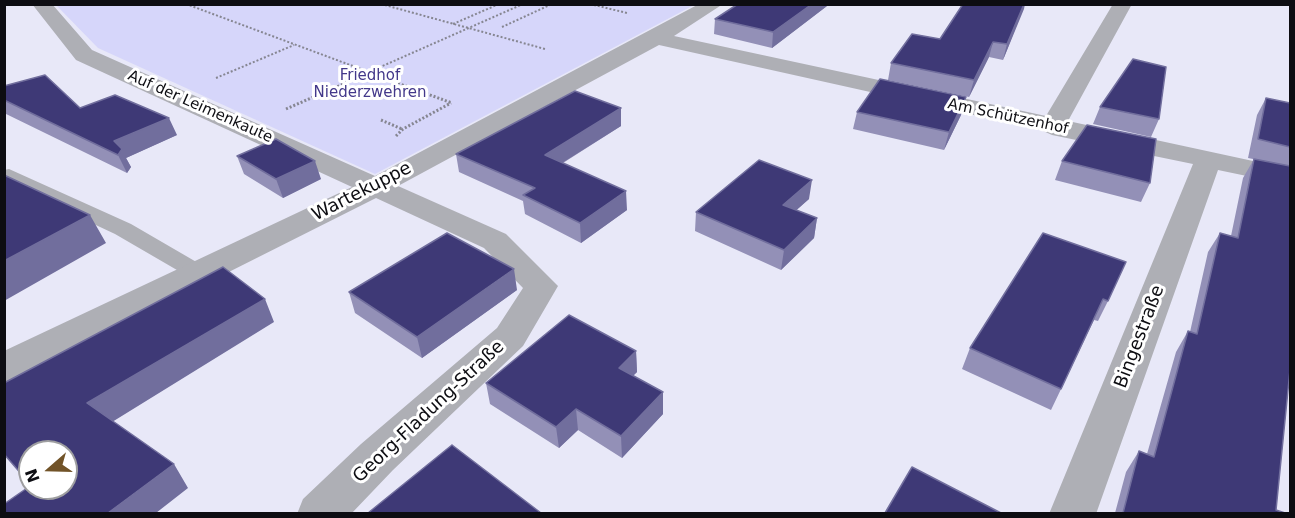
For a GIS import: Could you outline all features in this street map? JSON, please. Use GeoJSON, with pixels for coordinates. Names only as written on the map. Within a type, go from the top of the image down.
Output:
{"type":"FeatureCollection","features":[{"type":"Feature","properties":{"kind":"street","name":"Auf der Leimenkaute"},"geometry":{"type":"LineString","coordinates":[[41,4],[84,55],[377,186]]}},
{"type":"Feature","properties":{"kind":"street","name":"Wartekuppe"},"geometry":{"type":"LineString","coordinates":[[4,368],[377,186],[657,38],[714,4]]}},
{"type":"Feature","properties":{"kind":"street"},"geometry":{"type":"LineString","coordinates":[[1052,127],[1123,4]]}},
{"type":"Feature","properties":{"kind":"street","name":"Am Schützenhof"},"geometry":{"type":"LineString","coordinates":[[657,38],[1052,127],[1290,177]]}},
{"type":"Feature","properties":{"kind":"street","name":"Bingestraße"},"geometry":{"type":"LineString","coordinates":[[1072,513],[1208,160]]}},
{"type":"Feature","properties":{"kind":"street","name":"Georg-Fladung-Straße"},"geometry":{"type":"LineString","coordinates":[[320,513],[377,457],[510,336],[541,286],[495,241],[377,186]]}},
{"type":"Feature","properties":{"kind":"lane"},"geometry":{"type":"LineString","coordinates":[[4,176],[9,176],[123,229],[197,272]]}},
{"type":"Feature","properties":{"kind":"path"},"geometry":{"type":"LineString","coordinates":[[186,4],[452,103],[402,129],[395,137]]}},
{"type":"Feature","properties":{"kind":"path"},"geometry":{"type":"LineString","coordinates":[[381,4],[545,49]]}},
{"type":"Feature","properties":{"kind":"path"},"geometry":{"type":"LineString","coordinates":[[451,25],[499,4]]}},
{"type":"Feature","properties":{"kind":"path"},"geometry":{"type":"LineString","coordinates":[[246,127],[523,4]]}},
{"type":"Feature","properties":{"kind":"path"},"geometry":{"type":"LineString","coordinates":[[502,27],[552,4]]}},
{"type":"Feature","properties":{"kind":"path"},"geometry":{"type":"LineString","coordinates":[[590,4],[628,13],[619,19]]}},
{"type":"Feature","properties":{"kind":"path"},"geometry":{"type":"LineString","coordinates":[[601,7],[608,4]]}},
{"type":"Feature","properties":{"kind":"path"},"geometry":{"type":"LineString","coordinates":[[211,82],[219,74],[295,44]]}},
{"type":"Feature","properties":{"kind":"path"},"geometry":{"type":"LineString","coordinates":[[381,120],[402,129]]}},
{"type":"Feature","properties":{"kind":"green space","name":"Friedhof Niederzwehren"},"geometry":{"type":"Polygon","coordinates":[[[56,5],[694,5],[375,174],[98,48],[56,5]]]}},
{"type":"Feature","properties":{"kind":"building"},"geometry":{"type":"Polygon","coordinates":[[[738,4],[812,4],[773,32],[715,19],[738,4]]]}},
{"type":"Feature","properties":{"kind":"building"},"geometry":{"type":"Polygon","coordinates":[[[963,4],[1024,4],[1007,44],[993,42],[974,80],[891,63],[912,34],[940,39],[963,4]]]}},
{"type":"Feature","properties":{"kind":"building"},"geometry":{"type":"Polygon","coordinates":[[[1133,59],[1166,67],[1159,119],[1100,107],[1133,59]]]}},
{"type":"Feature","properties":{"kind":"building"},"geometry":{"type":"Polygon","coordinates":[[[45,75],[80,108],[115,95],[169,118],[114,141],[122,149],[118,155],[4,100],[4,86],[45,75]]]}},
{"type":"Feature","properties":{"kind":"building"},"geometry":{"type":"Polygon","coordinates":[[[880,79],[966,97],[949,132],[857,112],[880,79]]]}},
{"type":"Feature","properties":{"kind":"building"},"geometry":{"type":"Polygon","coordinates":[[[575,91],[621,108],[545,155],[626,191],[580,223],[523,195],[535,188],[456,154],[575,91]]]}},
{"type":"Feature","properties":{"kind":"building"},"geometry":{"type":"Polygon","coordinates":[[[1266,98],[1290,103],[1290,147],[1258,139],[1266,98]]]}},
{"type":"Feature","properties":{"kind":"building"},"geometry":{"type":"Polygon","coordinates":[[[1087,125],[1156,139],[1150,183],[1062,161],[1087,125]]]}},
{"type":"Feature","properties":{"kind":"building"},"geometry":{"type":"Polygon","coordinates":[[[276,139],[315,161],[276,179],[237,156],[276,139]]]}},
{"type":"Feature","properties":{"kind":"building"},"geometry":{"type":"Polygon","coordinates":[[[1254,159],[1290,166],[1290,370],[1276,510],[1285,513],[1123,513],[1139,451],[1154,457],[1188,331],[1197,334],[1220,233],[1238,238],[1254,159]]]}},
{"type":"Feature","properties":{"kind":"building"},"geometry":{"type":"Polygon","coordinates":[[[759,160],[812,180],[783,205],[817,218],[784,250],[696,212],[759,160]]]}},
{"type":"Feature","properties":{"kind":"building"},"geometry":{"type":"Polygon","coordinates":[[[4,175],[90,215],[4,261],[4,175]]]}},
{"type":"Feature","properties":{"kind":"building"},"geometry":{"type":"Polygon","coordinates":[[[447,233],[514,269],[417,337],[349,292],[447,233]]]}},
{"type":"Feature","properties":{"kind":"building"},"geometry":{"type":"Polygon","coordinates":[[[1043,233],[1126,262],[1108,301],[1103,299],[1061,389],[970,348],[1043,233]]]}},
{"type":"Feature","properties":{"kind":"building"},"geometry":{"type":"Polygon","coordinates":[[[223,267],[265,299],[87,403],[174,464],[108,513],[4,513],[4,504],[18,494],[18,500],[78,500],[78,440],[18,440],[18,470],[4,454],[4,383],[223,267]]]}},
{"type":"Feature","properties":{"kind":"building"},"geometry":{"type":"Polygon","coordinates":[[[569,315],[636,351],[619,368],[663,392],[621,436],[576,409],[556,427],[486,383],[569,315]]]}},
{"type":"Feature","properties":{"kind":"building"},"geometry":{"type":"Polygon","coordinates":[[[452,445],[541,513],[368,513],[452,445]]]}},
{"type":"Feature","properties":{"kind":"building"},"geometry":{"type":"Polygon","coordinates":[[[912,467],[1001,513],[885,513],[912,467]]]}}]}
